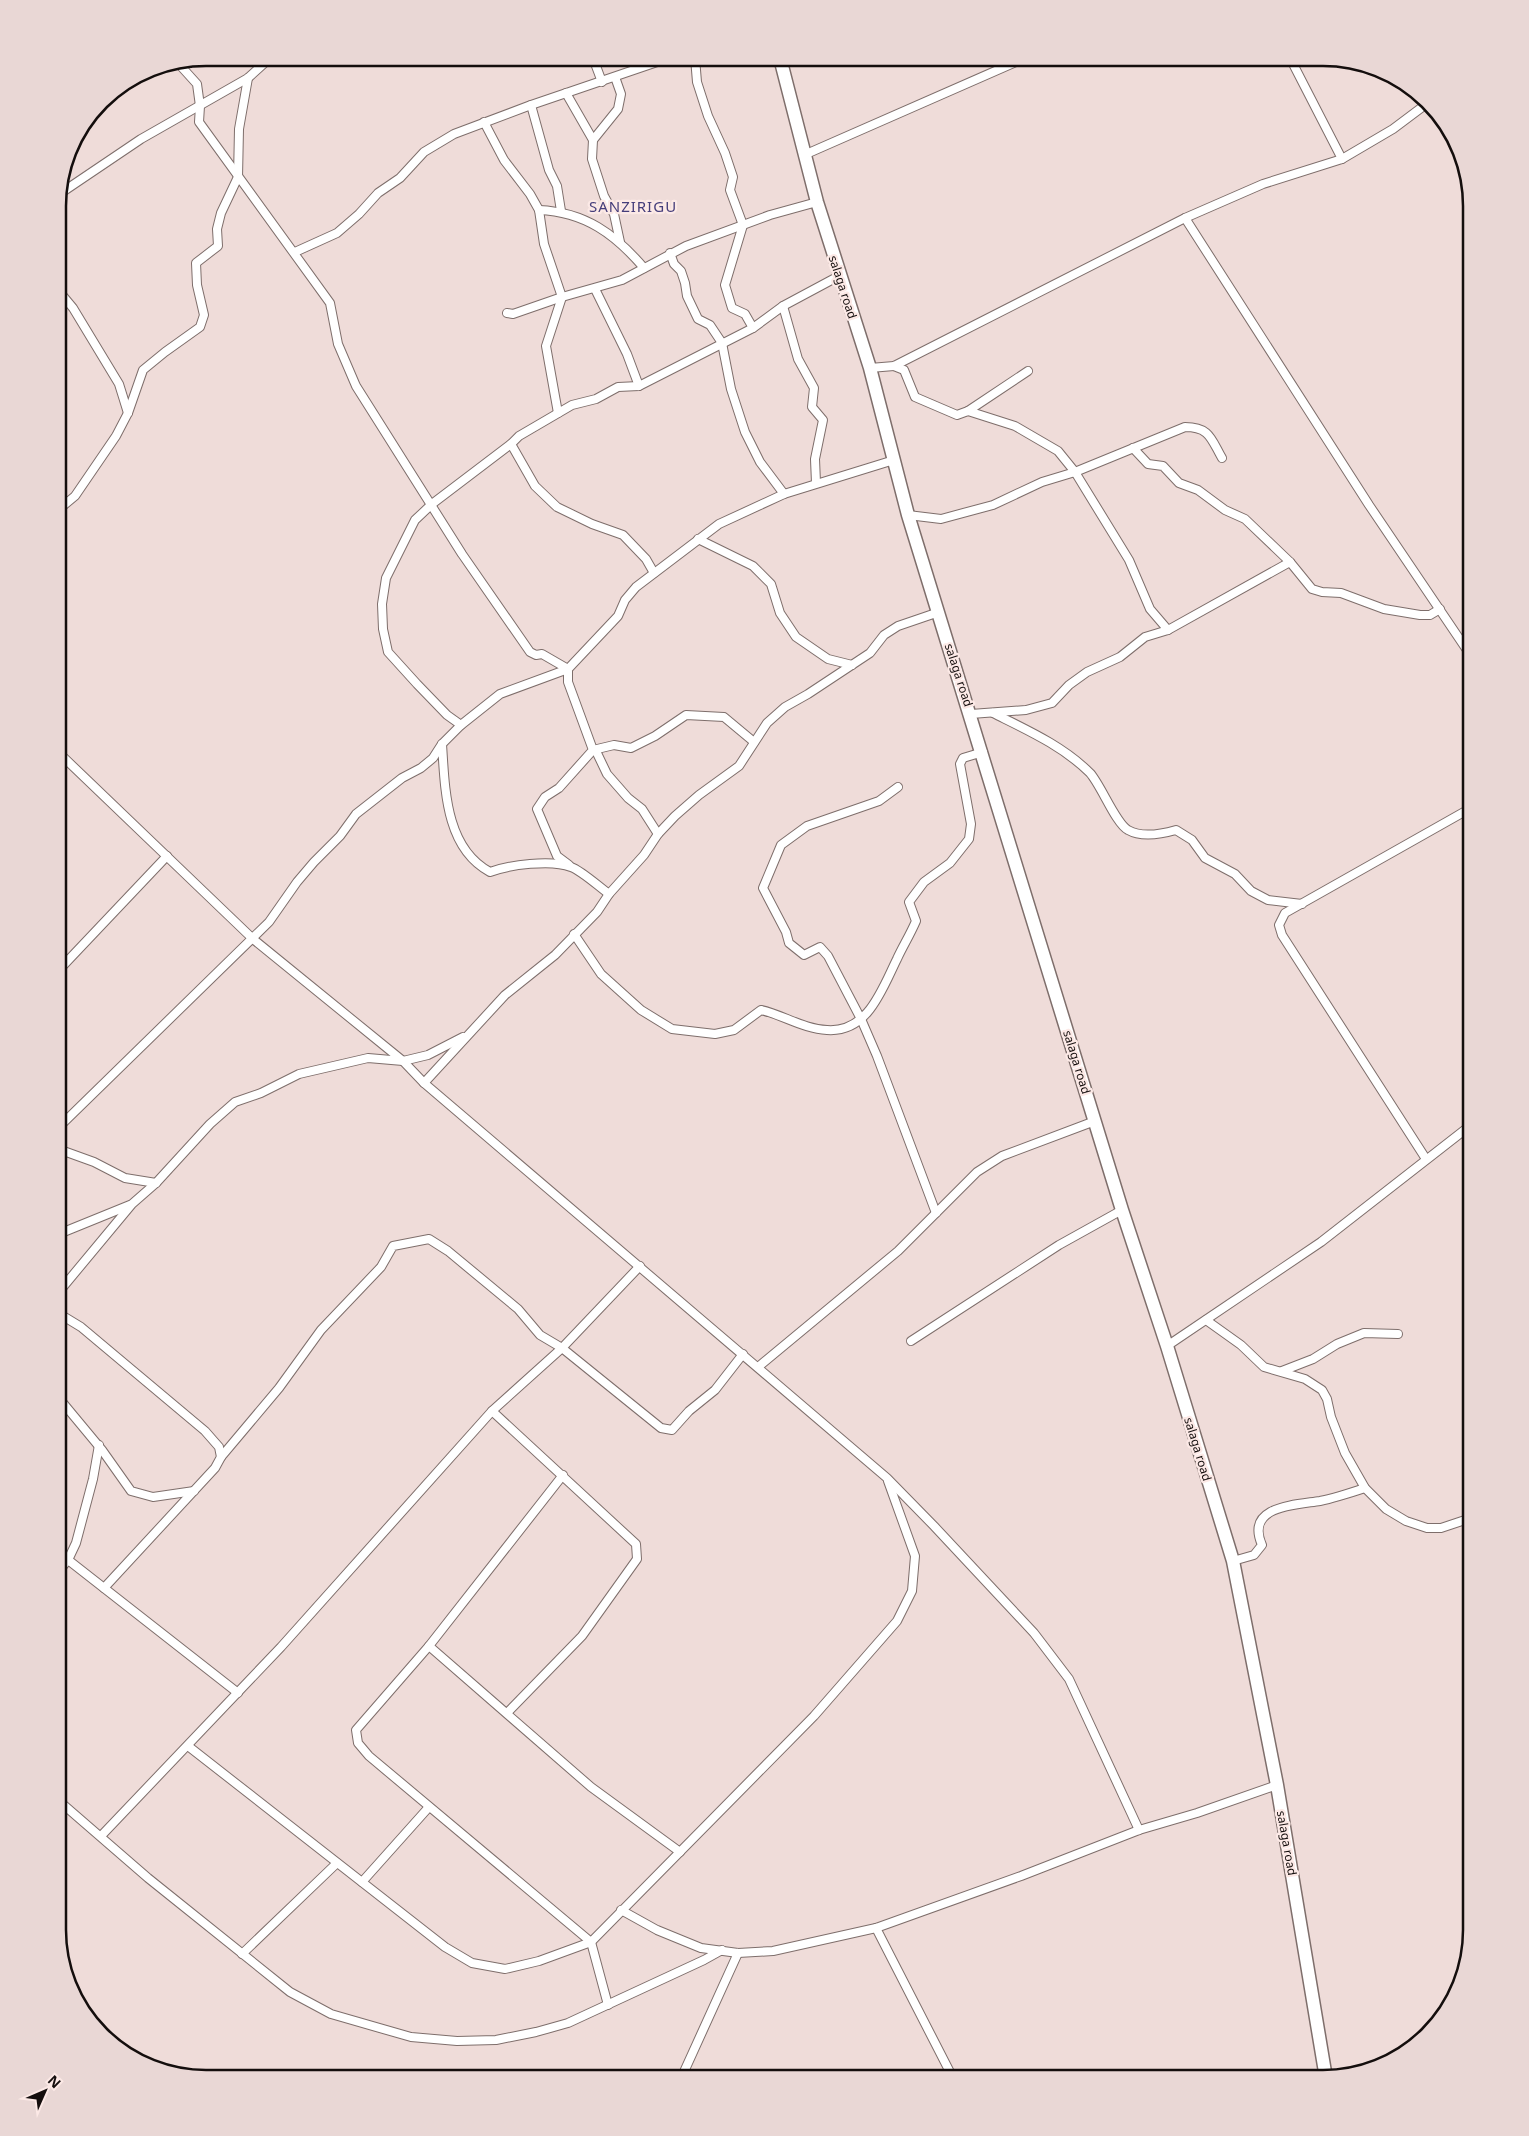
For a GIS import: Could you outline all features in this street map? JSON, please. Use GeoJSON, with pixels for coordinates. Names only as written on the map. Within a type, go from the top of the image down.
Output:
{"type":"FeatureCollection","features":[{"type":"Feature","properties":{"kind":"main road","name":"salaga road"},"geometry":{"type":"LineString","coordinates":[[782,67],[817,202],[839,276],[870,368],[908,515],[983,752],[1122,1210],[1167,1346],[1233,1561],[1277,1784],[1325,2070]]}},
{"type":"Feature","properties":{"kind":"street"},"geometry":{"type":"LineString","coordinates":[[67,189],[141,139],[248,78],[261,66]]}},
{"type":"Feature","properties":{"kind":"street"},"geometry":{"type":"LineString","coordinates":[[596,66],[602,82]]}},
{"type":"Feature","properties":{"kind":"street"},"geometry":{"type":"LineString","coordinates":[[295,252],[337,233],[359,214],[378,193],[400,178],[424,152],[454,134],[531,105],[645,66]]}},
{"type":"Feature","properties":{"kind":"street"},"geometry":{"type":"LineString","coordinates":[[696,66],[698,82],[708,116],[725,153],[732,177],[730,190],[743,225],[726,285],[732,308],[745,314],[753,328]]}},
{"type":"Feature","properties":{"kind":"street"},"geometry":{"type":"LineString","coordinates":[[804,156],[1005,67]]}},
{"type":"Feature","properties":{"kind":"street"},"geometry":{"type":"LineString","coordinates":[[1295,67],[1342,159]]}},
{"type":"Feature","properties":{"kind":"street"},"geometry":{"type":"LineString","coordinates":[[183,68],[197,84],[200,106],[199,122],[295,252],[330,303],[338,344],[356,386],[462,554],[530,652],[536,655],[542,654],[568,669]]}},
{"type":"Feature","properties":{"kind":"street"},"geometry":{"type":"LineString","coordinates":[[593,140],[618,109],[621,94],[615,77]]}},
{"type":"Feature","properties":{"kind":"street"},"geometry":{"type":"LineString","coordinates":[[67,503],[75,496],[116,436],[128,412],[143,370],[200,327],[204,315],[196,285],[196,263],[218,246],[217,229],[221,213],[238,177],[239,128],[248,78]]}},
{"type":"Feature","properties":{"kind":"street"},"geometry":{"type":"LineString","coordinates":[[566,93],[593,140],[592,158],[604,196],[614,214],[620,242]]}},
{"type":"Feature","properties":{"kind":"street"},"geometry":{"type":"LineString","coordinates":[[531,105],[549,170],[557,186],[560,211]]}},
{"type":"Feature","properties":{"kind":"street"},"geometry":{"type":"LineString","coordinates":[[870,368],[894,366],[1185,218],[1263,184],[1342,159],[1393,129],[1422,107]]}},
{"type":"Feature","properties":{"kind":"street"},"geometry":{"type":"LineString","coordinates":[[484,122],[504,160],[530,194],[539,210],[544,244],[562,298],[546,346],[558,413]]}},
{"type":"Feature","properties":{"kind":"street"},"geometry":{"type":"LineString","coordinates":[[507,313],[513,314],[622,280],[670,253],[770,215],[817,202]]}},
{"type":"Feature","properties":{"kind":"street"},"geometry":{"type":"LineString","coordinates":[[539,210],[560,211],[604,229],[620,242],[644,268]]}},
{"type":"Feature","properties":{"kind":"street"},"geometry":{"type":"LineString","coordinates":[[1185,218],[1370,505],[1463,643]]}},
{"type":"Feature","properties":{"kind":"street"},"geometry":{"type":"LineString","coordinates":[[670,253],[674,264],[681,271],[686,282],[687,296],[698,319],[710,325],[722,343],[731,389],[745,432],[760,462],[784,494]]}},
{"type":"Feature","properties":{"kind":"street"},"geometry":{"type":"LineString","coordinates":[[460,725],[447,715],[388,652],[383,629],[382,604],[386,578],[415,520],[432,504],[519,436],[572,404],[596,399],[618,387],[639,386],[753,328],[783,306],[839,276]]}},
{"type":"Feature","properties":{"kind":"street"},"geometry":{"type":"LineString","coordinates":[[595,289],[628,354],[639,386]]}},
{"type":"Feature","properties":{"kind":"street"},"geometry":{"type":"LineString","coordinates":[[67,301],[119,384],[128,412]]}},
{"type":"Feature","properties":{"kind":"street"},"geometry":{"type":"LineString","coordinates":[[783,306],[798,359],[814,388],[812,407],[822,420],[815,459],[816,483]]}},
{"type":"Feature","properties":{"kind":"street"},"geometry":{"type":"LineString","coordinates":[[894,366],[904,370],[915,397],[956,415],[968,411],[1028,371]]}},
{"type":"Feature","properties":{"kind":"street"},"geometry":{"type":"LineString","coordinates":[[968,411],[1015,426],[1058,451],[1075,472],[1128,560],[1150,609],[1168,630]]}},
{"type":"Feature","properties":{"kind":"street"},"geometry":{"type":"LineString","coordinates":[[908,515],[941,519],[993,505],[1042,482],[1075,472],[1185,427],[1197,427],[1207,432],[1222,458]]}},
{"type":"Feature","properties":{"kind":"street"},"geometry":{"type":"LineString","coordinates":[[511,444],[535,486],[557,507],[623,536],[646,559],[654,573]]}},
{"type":"Feature","properties":{"kind":"street"},"geometry":{"type":"LineString","coordinates":[[1133,448],[1148,464],[1163,466],[1179,484],[1198,490],[1225,510],[1245,519],[1290,562],[1312,589],[1341,593],[1384,609],[1420,615],[1430,615],[1440,609]]}},
{"type":"Feature","properties":{"kind":"street"},"geometry":{"type":"LineString","coordinates":[[66,1120],[253,939],[269,922],[314,862],[340,836],[356,814],[395,783],[421,768],[433,758],[442,744],[460,725],[500,694],[568,669],[618,616],[625,600],[636,587],[719,524],[784,494],[894,460]]}},
{"type":"Feature","properties":{"kind":"street"},"geometry":{"type":"LineString","coordinates":[[698,540],[754,566],[771,584],[780,613],[796,637],[828,659],[852,665]]}},
{"type":"Feature","properties":{"kind":"street"},"geometry":{"type":"LineString","coordinates":[[971,714],[1026,710],[1052,703],[1069,685],[1087,672],[1120,657],[1145,637],[1168,630],[1290,562]]}},
{"type":"Feature","properties":{"kind":"street"},"geometry":{"type":"LineString","coordinates":[[424,1082],[505,995],[554,955],[597,912],[609,894],[644,855],[658,834],[699,795],[739,766],[767,723],[785,707],[870,653],[884,635],[898,626],[939,612]]}},
{"type":"Feature","properties":{"kind":"street"},"geometry":{"type":"LineString","coordinates":[[568,669],[568,682],[594,751],[607,774],[628,798],[642,809],[658,834]]}},
{"type":"Feature","properties":{"kind":"street"},"geometry":{"type":"LineString","coordinates":[[993,713],[1050,742],[1091,774],[1126,830],[1140,835],[1163,834],[1176,830],[1192,840],[1205,858],[1235,874],[1251,891],[1268,900],[1302,904]]}},
{"type":"Feature","properties":{"kind":"street"},"geometry":{"type":"LineString","coordinates":[[609,894],[557,856],[537,810],[545,797],[559,788],[594,751],[614,745],[631,748],[655,736],[686,716],[724,716],[754,742]]}},
{"type":"Feature","properties":{"kind":"street"},"geometry":{"type":"LineString","coordinates":[[442,744],[444,782],[453,827],[477,865],[490,872],[502,867],[547,863],[571,867]]}},
{"type":"Feature","properties":{"kind":"street"},"geometry":{"type":"LineString","coordinates":[[574,934],[601,974],[641,1010],[672,1029],[715,1034],[734,1030],[761,1010],[811,1028],[845,1029],[871,1009],[878,999],[916,921],[909,902],[924,882],[950,862],[969,840],[971,824],[960,764],[963,758],[983,752]]}},
{"type":"Feature","properties":{"kind":"street"},"geometry":{"type":"LineString","coordinates":[[67,760],[253,939],[403,1061],[424,1082],[887,1478],[1034,1633],[1069,1679],[1139,1830]]}},
{"type":"Feature","properties":{"kind":"street"},"geometry":{"type":"LineString","coordinates":[[898,787],[879,801],[807,826],[780,845],[763,888],[786,932],[789,943],[804,956],[820,946],[828,956],[861,1018],[893,1096],[936,1213]]}},
{"type":"Feature","properties":{"kind":"street"},"geometry":{"type":"LineString","coordinates":[[1426,1159],[1282,935],[1279,924],[1285,913],[1463,813]]}},
{"type":"Feature","properties":{"kind":"street"},"geometry":{"type":"LineString","coordinates":[[67,963],[166,856]]}},
{"type":"Feature","properties":{"kind":"street"},"geometry":{"type":"LineString","coordinates":[[66,1284],[132,1204],[156,1183],[210,1124],[235,1102],[261,1093],[299,1074],[368,1058],[403,1061],[428,1055],[466,1036]]}},
{"type":"Feature","properties":{"kind":"street"},"geometry":{"type":"LineString","coordinates":[[758,1367],[898,1251],[977,1172],[1002,1156],[1095,1121]]}},
{"type":"Feature","properties":{"kind":"street"},"geometry":{"type":"LineString","coordinates":[[1167,1346],[1322,1242],[1463,1131]]}},
{"type":"Feature","properties":{"kind":"street"},"geometry":{"type":"LineString","coordinates":[[66,1152],[94,1162],[125,1178],[156,1183]]}},
{"type":"Feature","properties":{"kind":"street"},"geometry":{"type":"LineString","coordinates":[[66,1231],[132,1204]]}},
{"type":"Feature","properties":{"kind":"street"},"geometry":{"type":"LineString","coordinates":[[911,1341],[1059,1245],[1122,1210]]}},
{"type":"Feature","properties":{"kind":"street"},"geometry":{"type":"LineString","coordinates":[[104,1588],[215,1468],[221,1457],[279,1388],[321,1330],[381,1267],[393,1246],[429,1239],[448,1251],[518,1309],[540,1335],[562,1348],[661,1428],[672,1430],[689,1411],[715,1390],[743,1354]]}},
{"type":"Feature","properties":{"kind":"street"},"geometry":{"type":"LineString","coordinates":[[101,1836],[238,1693],[492,1411],[562,1348],[640,1266]]}},
{"type":"Feature","properties":{"kind":"street"},"geometry":{"type":"LineString","coordinates":[[66,1318],[81,1327],[205,1431],[218,1447],[221,1457]]}},
{"type":"Feature","properties":{"kind":"street"},"geometry":{"type":"LineString","coordinates":[[1206,1320],[1242,1345],[1264,1367],[1305,1379],[1322,1390],[1327,1399],[1331,1417],[1345,1453],[1365,1488],[1386,1509],[1406,1521],[1428,1528],[1441,1528],[1463,1521]]}},
{"type":"Feature","properties":{"kind":"street"},"geometry":{"type":"LineString","coordinates":[[1282,1371],[1313,1359],[1337,1344],[1364,1333],[1398,1334]]}},
{"type":"Feature","properties":{"kind":"street"},"geometry":{"type":"LineString","coordinates":[[66,1407],[99,1446],[131,1491],[153,1497],[194,1491]]}},
{"type":"Feature","properties":{"kind":"street"},"geometry":{"type":"LineString","coordinates":[[492,1411],[636,1544],[637,1559],[582,1636],[507,1714]]}},
{"type":"Feature","properties":{"kind":"street"},"geometry":{"type":"LineString","coordinates":[[99,1446],[93,1479],[76,1543],[68,1560],[238,1693]]}},
{"type":"Feature","properties":{"kind":"street"},"geometry":{"type":"LineString","coordinates":[[562,1475],[429,1646],[356,1730],[358,1743],[369,1756],[591,1942],[608,2005]]}},
{"type":"Feature","properties":{"kind":"street"},"geometry":{"type":"LineString","coordinates":[[188,1746],[445,1947],[472,1963],[505,1969],[539,1961],[591,1942],[814,1716],[897,1621],[912,1591],[915,1556],[887,1478]]}},
{"type":"Feature","properties":{"kind":"street"},"geometry":{"type":"LineString","coordinates":[[1233,1561],[1254,1555],[1262,1545],[1258,1535],[1258,1526],[1263,1517],[1294,1504],[1336,1497],[1365,1488]]}},
{"type":"Feature","properties":{"kind":"street"},"geometry":{"type":"LineString","coordinates":[[429,1646],[591,1787],[680,1852]]}},
{"type":"Feature","properties":{"kind":"street"},"geometry":{"type":"LineString","coordinates":[[621,1910],[657,1930],[701,1948],[738,1953],[773,1951],[876,1928],[1021,1876],[1139,1830],[1197,1813],[1277,1784]]}},
{"type":"Feature","properties":{"kind":"street"},"geometry":{"type":"LineString","coordinates":[[66,1807],[148,1878],[290,1992],[331,2014],[411,2037],[457,2041],[496,2040],[568,2022],[608,2005],[722,1950]]}},
{"type":"Feature","properties":{"kind":"street"},"geometry":{"type":"LineString","coordinates":[[362,1882],[429,1807]]}},
{"type":"Feature","properties":{"kind":"street"},"geometry":{"type":"LineString","coordinates":[[242,1954],[337,1862]]}},
{"type":"Feature","properties":{"kind":"street"},"geometry":{"type":"LineString","coordinates":[[876,1928],[948,2070]]}},
{"type":"Feature","properties":{"kind":"street"},"geometry":{"type":"LineString","coordinates":[[686,2069],[738,1953]]}},
{"type":"Feature","properties":{"kind":"district","name":"SANZIRIGU"},"geometry":{"type":"Point","coordinates":[633,206]}}]}
